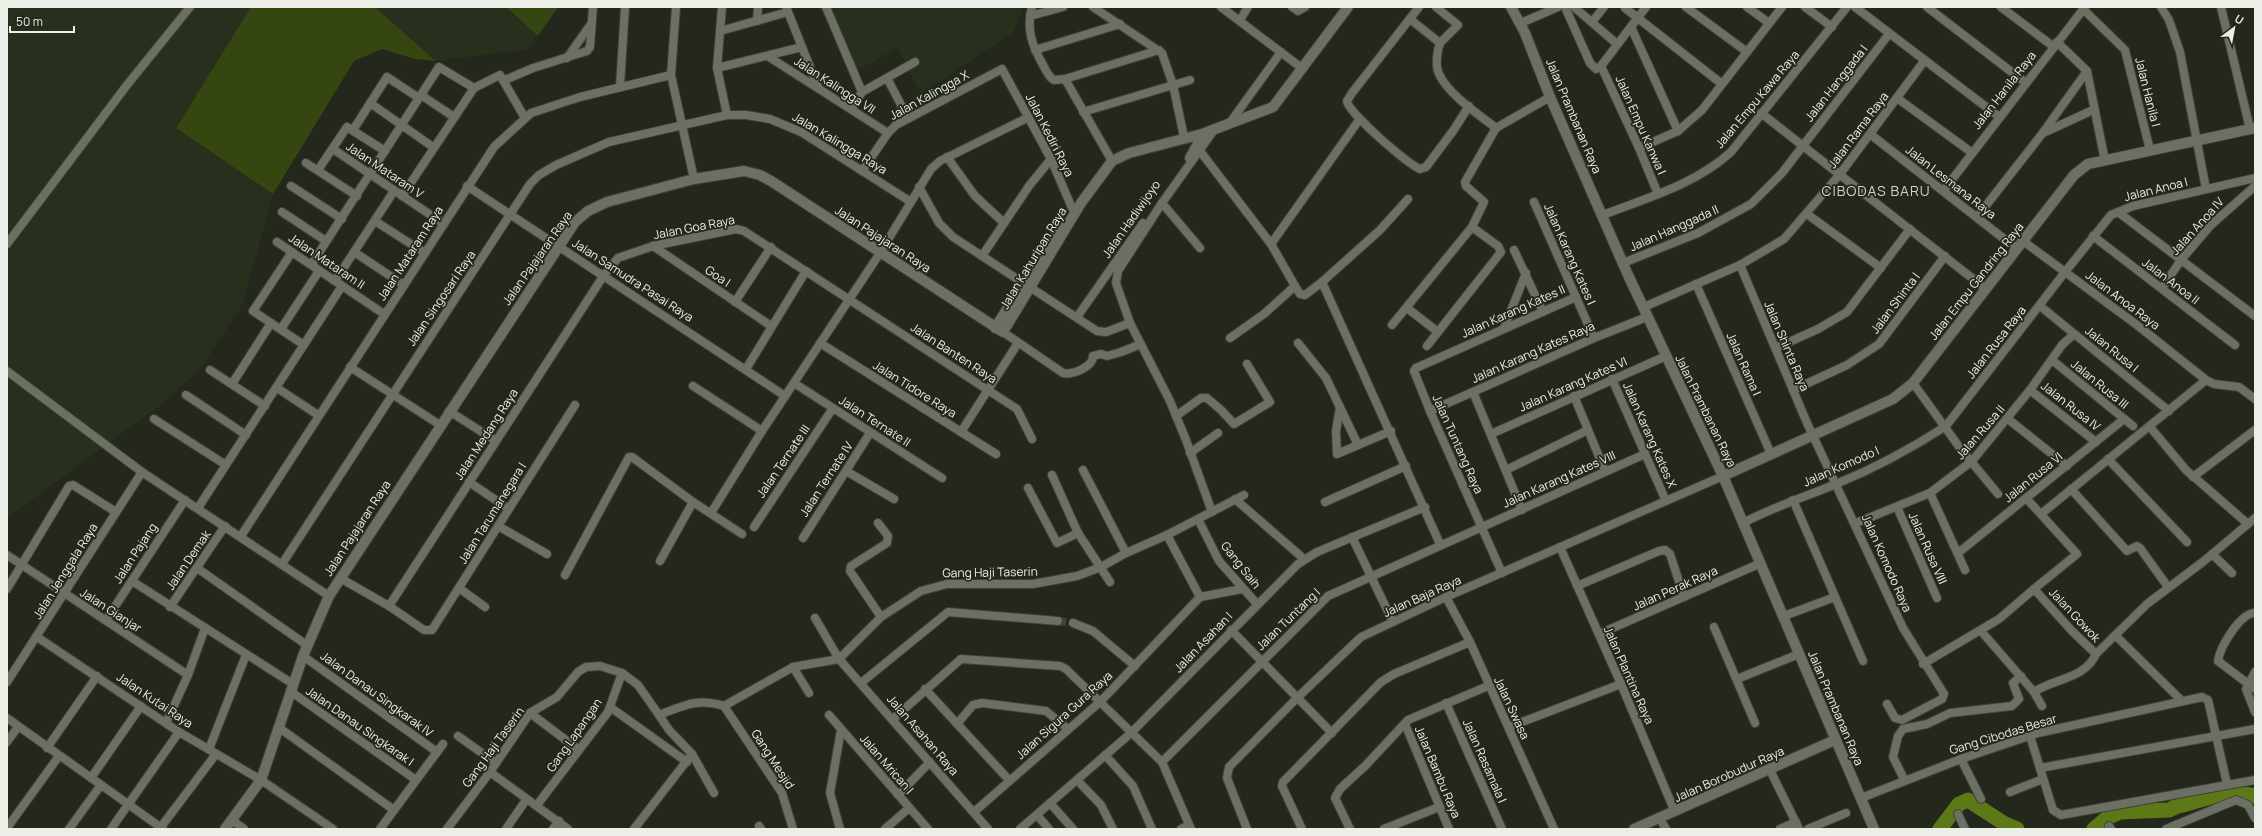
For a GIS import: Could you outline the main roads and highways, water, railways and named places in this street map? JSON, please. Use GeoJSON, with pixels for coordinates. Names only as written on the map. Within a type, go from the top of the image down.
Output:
{"type":"FeatureCollection","features":[{"type":"Feature","properties":{"kind":"waterway"},"geometry":{"type":"LineString","coordinates":[[2094,829],[2107,818],[2120,812],[2169,810],[2175,807],[2225,794],[2245,794],[2255,796]]}},
{"type":"Feature","properties":{"kind":"waterway"},"geometry":{"type":"LineString","coordinates":[[1940,829],[1959,804],[1968,800],[2005,824],[2017,829]]}},
{"type":"Feature","properties":{"kind":"tunnel"},"geometry":{"type":"LineString","coordinates":[[1058,621],[1073,623]]}},
{"type":"Feature","properties":{"kind":"district","name":"CIBODAS BARU"},"geometry":{"type":"Point","coordinates":[1876,190]}}]}
